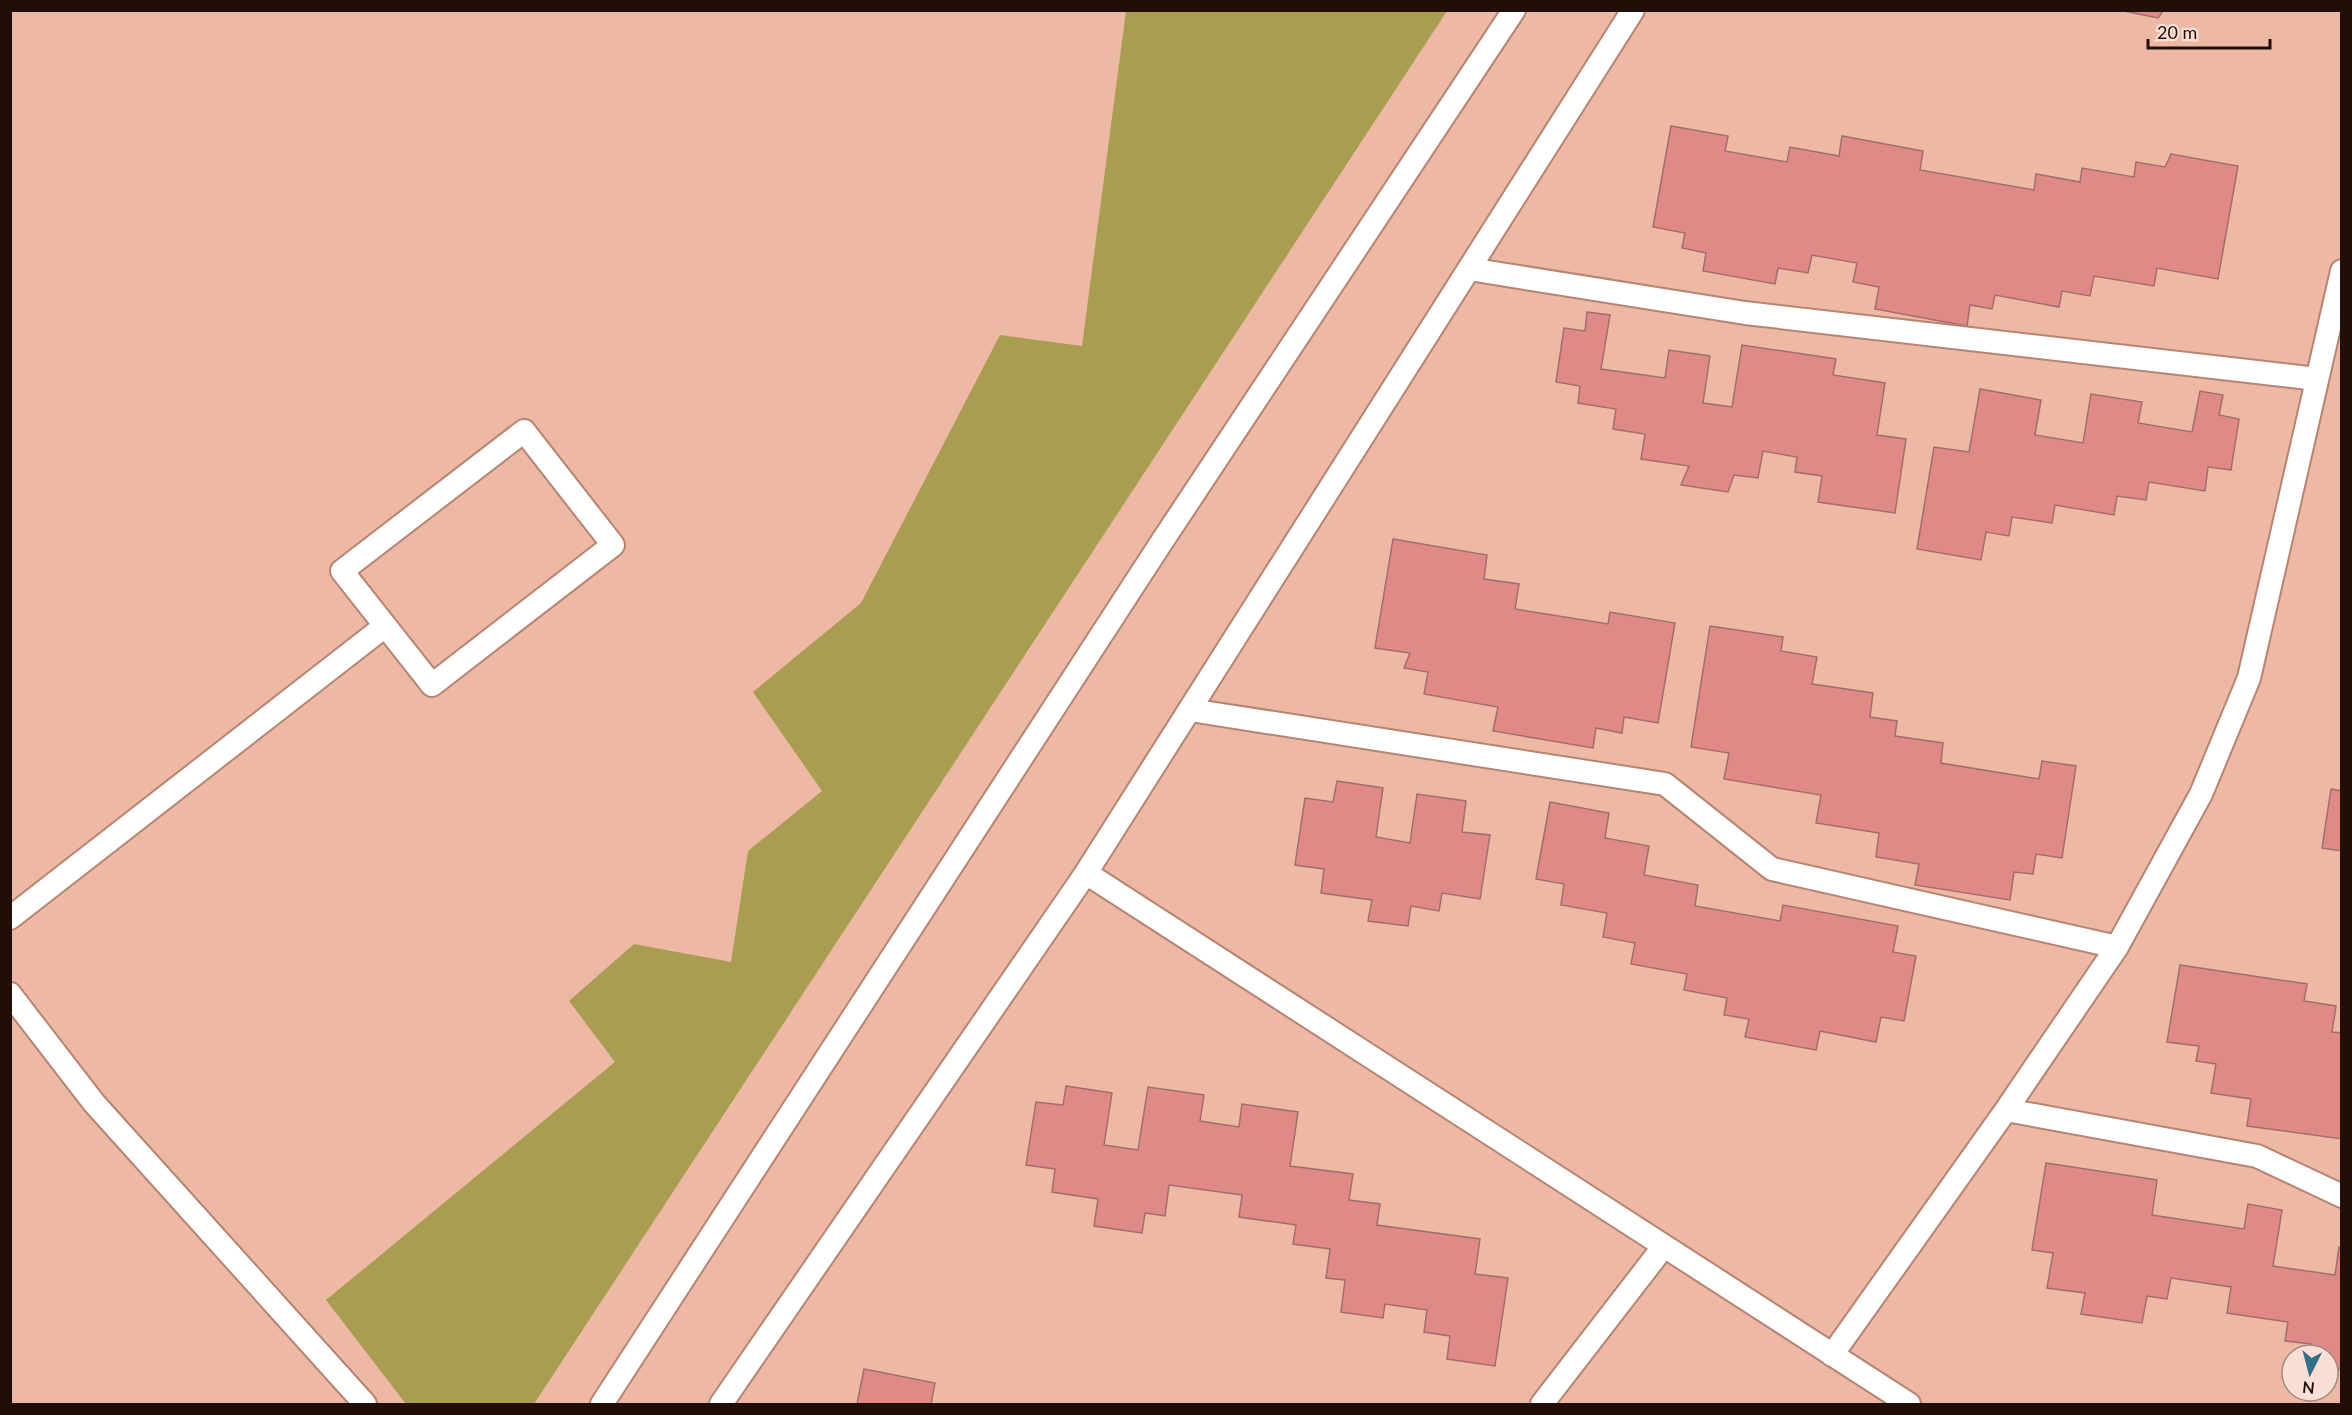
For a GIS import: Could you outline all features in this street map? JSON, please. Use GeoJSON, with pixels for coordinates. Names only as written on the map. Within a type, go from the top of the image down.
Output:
{"type":"FeatureCollection","features":[{"type":"Feature","properties":{"kind":"lane"},"geometry":{"type":"LineString","coordinates":[[602,1404],[1161,543],[1514,10]]}},
{"type":"Feature","properties":{"kind":"lane"},"geometry":{"type":"LineString","coordinates":[[721,1404],[1086,873],[1633,10]]}},
{"type":"Feature","properties":{"kind":"lane"},"geometry":{"type":"LineString","coordinates":[[1469,269],[1744,313],[2317,379]]}},
{"type":"Feature","properties":{"kind":"lane"},"geometry":{"type":"LineString","coordinates":[[1833,1355],[2006,1110],[2116,947],[2201,794],[2249,678],[2342,271]]}},
{"type":"Feature","properties":{"kind":"lane"},"geometry":{"type":"LineString","coordinates":[[524,431],[613,545],[432,685],[386,626],[342,571],[524,431]]}},
{"type":"Feature","properties":{"kind":"lane"},"geometry":{"type":"LineString","coordinates":[[10,918],[386,626]]}},
{"type":"Feature","properties":{"kind":"lane"},"geometry":{"type":"LineString","coordinates":[[1190,710],[1665,784],[1772,869],[2116,947]]}},
{"type":"Feature","properties":{"kind":"lane"},"geometry":{"type":"LineString","coordinates":[[1086,873],[1909,1404]]}},
{"type":"Feature","properties":{"kind":"lane"},"geometry":{"type":"LineString","coordinates":[[10,994],[94,1102],[365,1404]]}},
{"type":"Feature","properties":{"kind":"lane"},"geometry":{"type":"LineString","coordinates":[[2006,1110],[2257,1156],[2342,1196]]}},
{"type":"Feature","properties":{"kind":"lane"},"geometry":{"type":"LineString","coordinates":[[1542,1404],[1664,1246]]}},
{"type":"Feature","properties":{"kind":"shaded area"},"geometry":{"type":"Polygon","coordinates":[[[1126,11],[1447,11],[534,1404],[406,1404],[326,1300],[615,1062],[569,1001],[634,944],[731,962],[748,851],[822,791],[753,692],[861,603],[1000,335],[1082,346],[1126,11]]]}},
{"type":"Feature","properties":{"kind":"building"},"geometry":{"type":"Polygon","coordinates":[[[2119,10],[2164,10],[2158,18],[2119,10]]]}},
{"type":"Feature","properties":{"kind":"building"},"geometry":{"type":"Polygon","coordinates":[[[1671,126],[1728,136],[1725,151],[1787,162],[1790,147],[1839,156],[1842,136],[1923,151],[1920,170],[2034,190],[2036,174],[2080,182],[2082,168],[2134,177],[2136,162],[2165,167],[2171,154],[2238,166],[2218,279],[2157,268],[2154,286],[2094,276],[2090,296],[2062,291],[2059,307],[1995,295],[1992,309],[1970,305],[1967,326],[1875,309],[1879,287],[1853,282],[1857,263],[1812,255],[1808,273],[1778,268],[1775,284],[1703,271],[1706,253],[1682,248],[1685,233],[1653,227],[1671,126]]]}},
{"type":"Feature","properties":{"kind":"building"},"geometry":{"type":"Polygon","coordinates":[[[1587,312],[1610,315],[1601,369],[1665,378],[1669,350],[1710,356],[1703,403],[1732,407],[1742,345],[1836,359],[1833,375],[1885,383],[1877,435],[1906,439],[1895,513],[1818,502],[1822,476],[1795,472],[1797,457],[1763,451],[1758,478],[1734,475],[1728,492],[1681,485],[1689,466],[1641,459],[1645,434],[1613,429],[1616,409],[1578,403],[1580,386],[1556,382],[1564,328],[1585,331],[1587,312]]]}},
{"type":"Feature","properties":{"kind":"building"},"geometry":{"type":"Polygon","coordinates":[[[1980,389],[2041,400],[2035,435],[2083,443],[2091,394],[2142,402],[2138,423],[2192,432],[2200,391],[2223,395],[2219,415],[2239,419],[2231,470],[2208,467],[2205,491],[2149,482],[2146,500],[2117,496],[2114,515],[2055,505],[2052,523],[2012,517],[2009,536],[1986,532],[1981,560],[1917,549],[1934,447],[1969,452],[1980,389]]]}},
{"type":"Feature","properties":{"kind":"building"},"geometry":{"type":"Polygon","coordinates":[[[1393,539],[1487,555],[1484,579],[1519,584],[1515,609],[1608,624],[1610,612],[1675,623],[1658,723],[1624,717],[1622,733],[1596,728],[1593,748],[1493,731],[1498,707],[1424,694],[1428,672],[1404,668],[1410,653],[1375,648],[1393,539]]]}},
{"type":"Feature","properties":{"kind":"building"},"geometry":{"type":"Polygon","coordinates":[[[1710,626],[1783,637],[1781,651],[1817,657],[1812,684],[1873,693],[1870,717],[1897,721],[1895,736],[1943,743],[1941,763],[2039,779],[2042,761],[2076,766],[2062,858],[2036,854],[2033,874],[2014,872],[2010,900],[1915,885],[1919,864],[1876,857],[1879,833],[1816,823],[1821,795],[1724,779],[1729,753],[1691,747],[1710,626]]]}},
{"type":"Feature","properties":{"kind":"building"},"geometry":{"type":"Polygon","coordinates":[[[1337,781],[1383,788],[1376,837],[1410,843],[1417,794],[1466,801],[1462,832],[1490,835],[1480,899],[1442,893],[1439,911],[1411,906],[1408,926],[1368,921],[1372,900],[1321,893],[1324,869],[1295,865],[1305,798],[1333,802],[1337,781]]]}},
{"type":"Feature","properties":{"kind":"building"},"geometry":{"type":"Polygon","coordinates":[[[2331,789],[2342,791],[2342,851],[2322,848],[2331,789]]]}},
{"type":"Feature","properties":{"kind":"building"},"geometry":{"type":"Polygon","coordinates":[[[1550,802],[1609,813],[1605,838],[1649,846],[1644,875],[1698,885],[1695,906],[1780,921],[1783,905],[1898,926],[1893,952],[1916,956],[1904,1021],[1881,1017],[1876,1042],[1820,1031],[1816,1050],[1745,1037],[1749,1019],[1724,1015],[1727,998],[1684,990],[1687,974],[1631,964],[1635,943],[1603,937],[1607,913],[1561,905],[1564,884],[1536,879],[1550,802]]]}},
{"type":"Feature","properties":{"kind":"building"},"geometry":{"type":"Polygon","coordinates":[[[2180,965],[2307,984],[2304,1001],[2336,1006],[2332,1032],[2342,1033],[2342,1139],[2247,1126],[2251,1099],[2211,1093],[2216,1064],[2196,1061],[2199,1046],[2167,1042],[2180,965]]]}},
{"type":"Feature","properties":{"kind":"building"},"geometry":{"type":"Polygon","coordinates":[[[1066,1086],[1112,1093],[1104,1145],[1138,1150],[1148,1087],[1204,1095],[1200,1121],[1239,1127],[1242,1104],[1298,1112],[1290,1166],[1353,1174],[1349,1200],[1380,1204],[1377,1225],[1480,1239],[1475,1274],[1508,1278],[1495,1366],[1447,1359],[1450,1336],[1424,1332],[1427,1310],[1385,1304],[1383,1318],[1341,1312],[1345,1280],[1326,1278],[1330,1249],[1293,1244],[1296,1225],[1239,1217],[1242,1195],[1169,1185],[1165,1216],[1145,1213],[1142,1233],[1094,1226],[1098,1199],[1052,1192],[1055,1169],[1026,1165],[1036,1102],[1063,1105],[1066,1086]]]}},
{"type":"Feature","properties":{"kind":"building"},"geometry":{"type":"Polygon","coordinates":[[[2046,1163],[2157,1180],[2152,1215],[2244,1229],[2248,1204],[2282,1210],[2273,1266],[2335,1275],[2339,1247],[2342,1247],[2342,1370],[2340,1370],[2340,1343],[2285,1341],[2288,1322],[2227,1313],[2231,1287],[2171,1278],[2167,1299],[2147,1296],[2142,1323],[2081,1314],[2085,1293],[2047,1288],[2053,1253],[2032,1250],[2046,1163]]]}},
{"type":"Feature","properties":{"kind":"building"},"geometry":{"type":"Polygon","coordinates":[[[864,1369],[935,1383],[931,1404],[857,1404],[864,1369]]]}}]}
